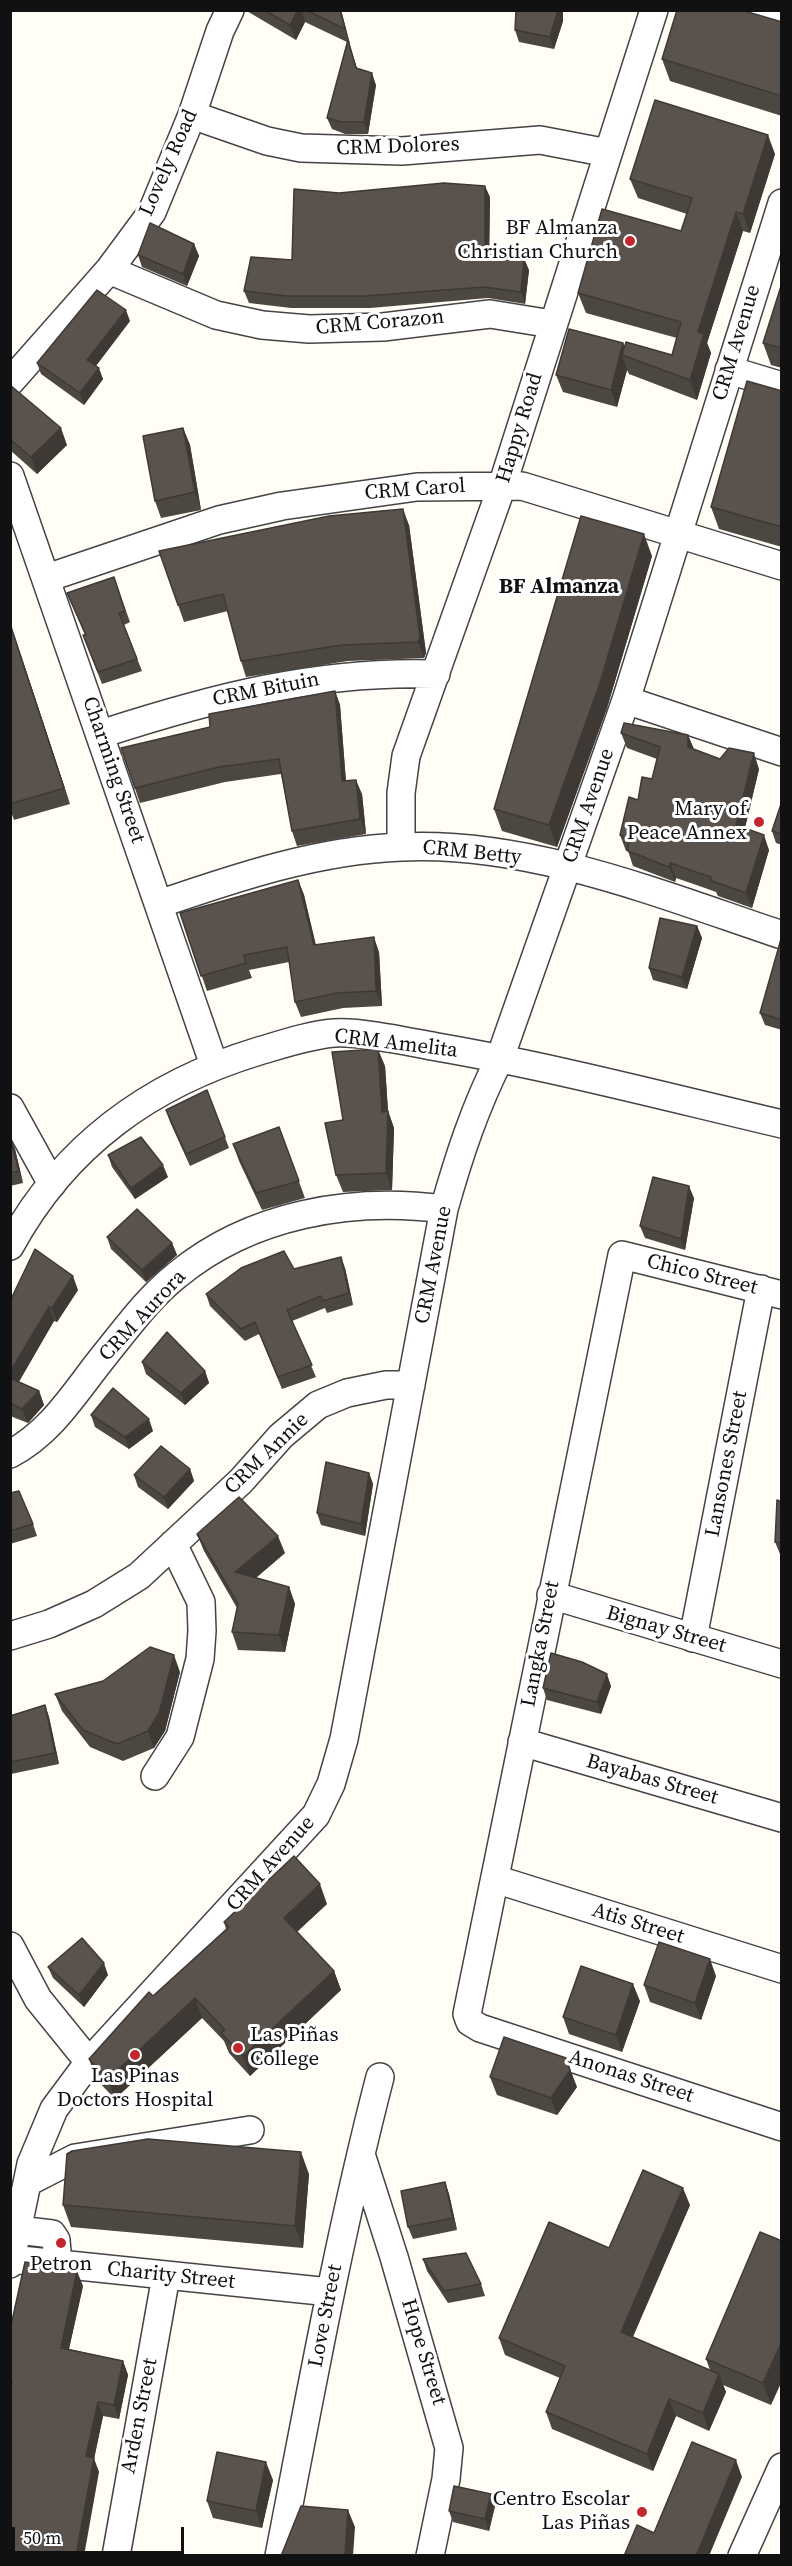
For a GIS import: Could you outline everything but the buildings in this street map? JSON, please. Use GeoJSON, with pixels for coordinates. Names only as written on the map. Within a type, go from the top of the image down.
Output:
{"type":"FeatureCollection","features":[{"type":"Feature","properties":{"kind":"street","name":"Lovely Road"},"geometry":{"type":"LineString","coordinates":[[10,382],[109,270],[152,213],[192,115],[220,31],[230,10]]}},
{"type":"Feature","properties":{"kind":"street","name":"Happy Road"},"geometry":{"type":"LineString","coordinates":[[401,847],[401,793],[406,756],[502,486],[654,10]]}},
{"type":"Feature","properties":{"kind":"street"},"geometry":{"type":"LineString","coordinates":[[744,10],[782,21]]}},
{"type":"Feature","properties":{"kind":"street","name":"CRM Dolores"},"geometry":{"type":"LineString","coordinates":[[192,115],[257,137],[301,148],[402,151],[540,140],[608,153]]}},
{"type":"Feature","properties":{"kind":"street","name":"CRM Avenue"},"geometry":{"type":"LineString","coordinates":[[10,2264],[36,2150],[54,2109],[89,2062],[291,1844],[316,1815],[326,1794],[344,1739],[444,1209],[477,1103],[500,1058],[626,700],[781,207]]}},
{"type":"Feature","properties":{"kind":"street","name":"CRM Corazon"},"geometry":{"type":"LineString","coordinates":[[109,270],[216,315],[262,325],[309,329],[383,327],[490,314],[552,324]]}},
{"type":"Feature","properties":{"kind":"street"},"geometry":{"type":"LineString","coordinates":[[729,370],[782,386]]}},
{"type":"Feature","properties":{"kind":"street","name":"Charming Street"},"geometry":{"type":"LineString","coordinates":[[10,476],[214,1065]]}},
{"type":"Feature","properties":{"kind":"street","name":"CRM Carol"},"geometry":{"type":"LineString","coordinates":[[47,578],[219,520],[282,506],[417,487],[522,486],[782,566]]}},
{"type":"Feature","properties":{"kind":"street","name":"CRM Bituin"},"geometry":{"type":"LineString","coordinates":[[101,734],[252,689],[388,672],[436,674]]}},
{"type":"Feature","properties":{"kind":"street"},"geometry":{"type":"LineString","coordinates":[[626,700],[782,752]]}},
{"type":"Feature","properties":{"kind":"street","name":"CRM Betty"},"geometry":{"type":"LineString","coordinates":[[159,904],[237,878],[302,860],[401,847],[505,855],[569,867],[621,881],[782,935]]}},
{"type":"Feature","properties":{"kind":"street","name":"CRM Amelita"},"geometry":{"type":"LineString","coordinates":[[10,1246],[51,1184],[92,1138],[144,1100],[214,1065],[280,1045],[335,1033],[500,1058],[782,1124]]}},
{"type":"Feature","properties":{"kind":"street"},"geometry":{"type":"LineString","coordinates":[[10,1108],[51,1184]]}},
{"type":"Feature","properties":{"kind":"street","name":"CRM Aurora"},"geometry":{"type":"LineString","coordinates":[[10,1454],[30,1444],[64,1410],[104,1356],[176,1275],[219,1246],[256,1228],[352,1205],[393,1204],[444,1209]]}},
{"type":"Feature","properties":{"kind":"street","name":"Chico Street"},"geometry":{"type":"LineString","coordinates":[[622,1255],[771,1292]]}},
{"type":"Feature","properties":{"kind":"street","name":"Langka Street"},"geometry":{"type":"LineString","coordinates":[[480,2028],[470,2022],[467,2014],[622,1255]]}},
{"type":"Feature","properties":{"kind":"street","name":"Lansones Street"},"geometry":{"type":"LineString","coordinates":[[693,1638],[771,1292]]}},
{"type":"Feature","properties":{"kind":"street","name":"CRM Annie"},"geometry":{"type":"LineString","coordinates":[[10,1636],[49,1624],[94,1604],[139,1576],[241,1480],[281,1436],[318,1405],[347,1393],[386,1385],[411,1385]]}},
{"type":"Feature","properties":{"kind":"street"},"geometry":{"type":"LineString","coordinates":[[155,1776],[180,1737],[200,1659],[201,1602],[173,1544]]}},
{"type":"Feature","properties":{"kind":"street","name":"Bignay Street"},"geometry":{"type":"LineString","coordinates":[[551,1595],[782,1664]]}},
{"type":"Feature","properties":{"kind":"street","name":"Bayabas Street"},"geometry":{"type":"LineString","coordinates":[[522,1742],[782,1818]]}},
{"type":"Feature","properties":{"kind":"street","name":"Atis Street"},"geometry":{"type":"LineString","coordinates":[[495,1879],[782,1969]]}},
{"type":"Feature","properties":{"kind":"street"},"geometry":{"type":"LineString","coordinates":[[10,1946],[38,1999],[89,2062]]}},
{"type":"Feature","properties":{"kind":"street","name":"Anonas Street"},"geometry":{"type":"LineString","coordinates":[[480,2028],[782,2127]]}},
{"type":"Feature","properties":{"kind":"street","name":"Love Street"},"geometry":{"type":"LineString","coordinates":[[279,2556],[330,2292],[360,2152],[380,2077]]}},
{"type":"Feature","properties":{"kind":"street"},"geometry":{"type":"LineString","coordinates":[[27,2182],[75,2158],[250,2130]]}},
{"type":"Feature","properties":{"kind":"street","name":"Hope Street"},"geometry":{"type":"LineString","coordinates":[[360,2152],[394,2257],[449,2448],[446,2479],[430,2556]]}},
{"type":"Feature","properties":{"kind":"street"},"geometry":{"type":"LineString","coordinates":[[18,2230],[52,2234],[56,2240],[58,2264]]}},
{"type":"Feature","properties":{"kind":"street","name":"Charity Street"},"geometry":{"type":"LineString","coordinates":[[11,2259],[330,2292]]}},
{"type":"Feature","properties":{"kind":"street","name":"Arden Street"},"geometry":{"type":"LineString","coordinates":[[116,2556],[166,2276]]}},
{"type":"Feature","properties":{"kind":"street"},"geometry":{"type":"LineString","coordinates":[[742,2556],[782,2467]]}},
{"type":"Feature","properties":{"kind":"place","name":"BF Almanza Christian Church"},"geometry":{"type":"Point","coordinates":[630,241]}},
{"type":"Feature","properties":{"kind":"place","name":"Mary of Peace Annex"},"geometry":{"type":"Point","coordinates":[759,822]}},
{"type":"Feature","properties":{"kind":"place","name":"Las Piñas College"},"geometry":{"type":"Point","coordinates":[238,2048]}},
{"type":"Feature","properties":{"kind":"place","name":"Las Pinas Doctors Hospital"},"geometry":{"type":"Point","coordinates":[135,2055]}},
{"type":"Feature","properties":{"kind":"place","name":"Petron"},"geometry":{"type":"Point","coordinates":[61,2243]}},
{"type":"Feature","properties":{"kind":"place","name":"Centro Escolar Las Piñas"},"geometry":{"type":"Point","coordinates":[642,2512]}},
{"type":"Feature","properties":{"kind":"district","name":"BF Almanza"},"geometry":{"type":"Point","coordinates":[559,587]}}]}
